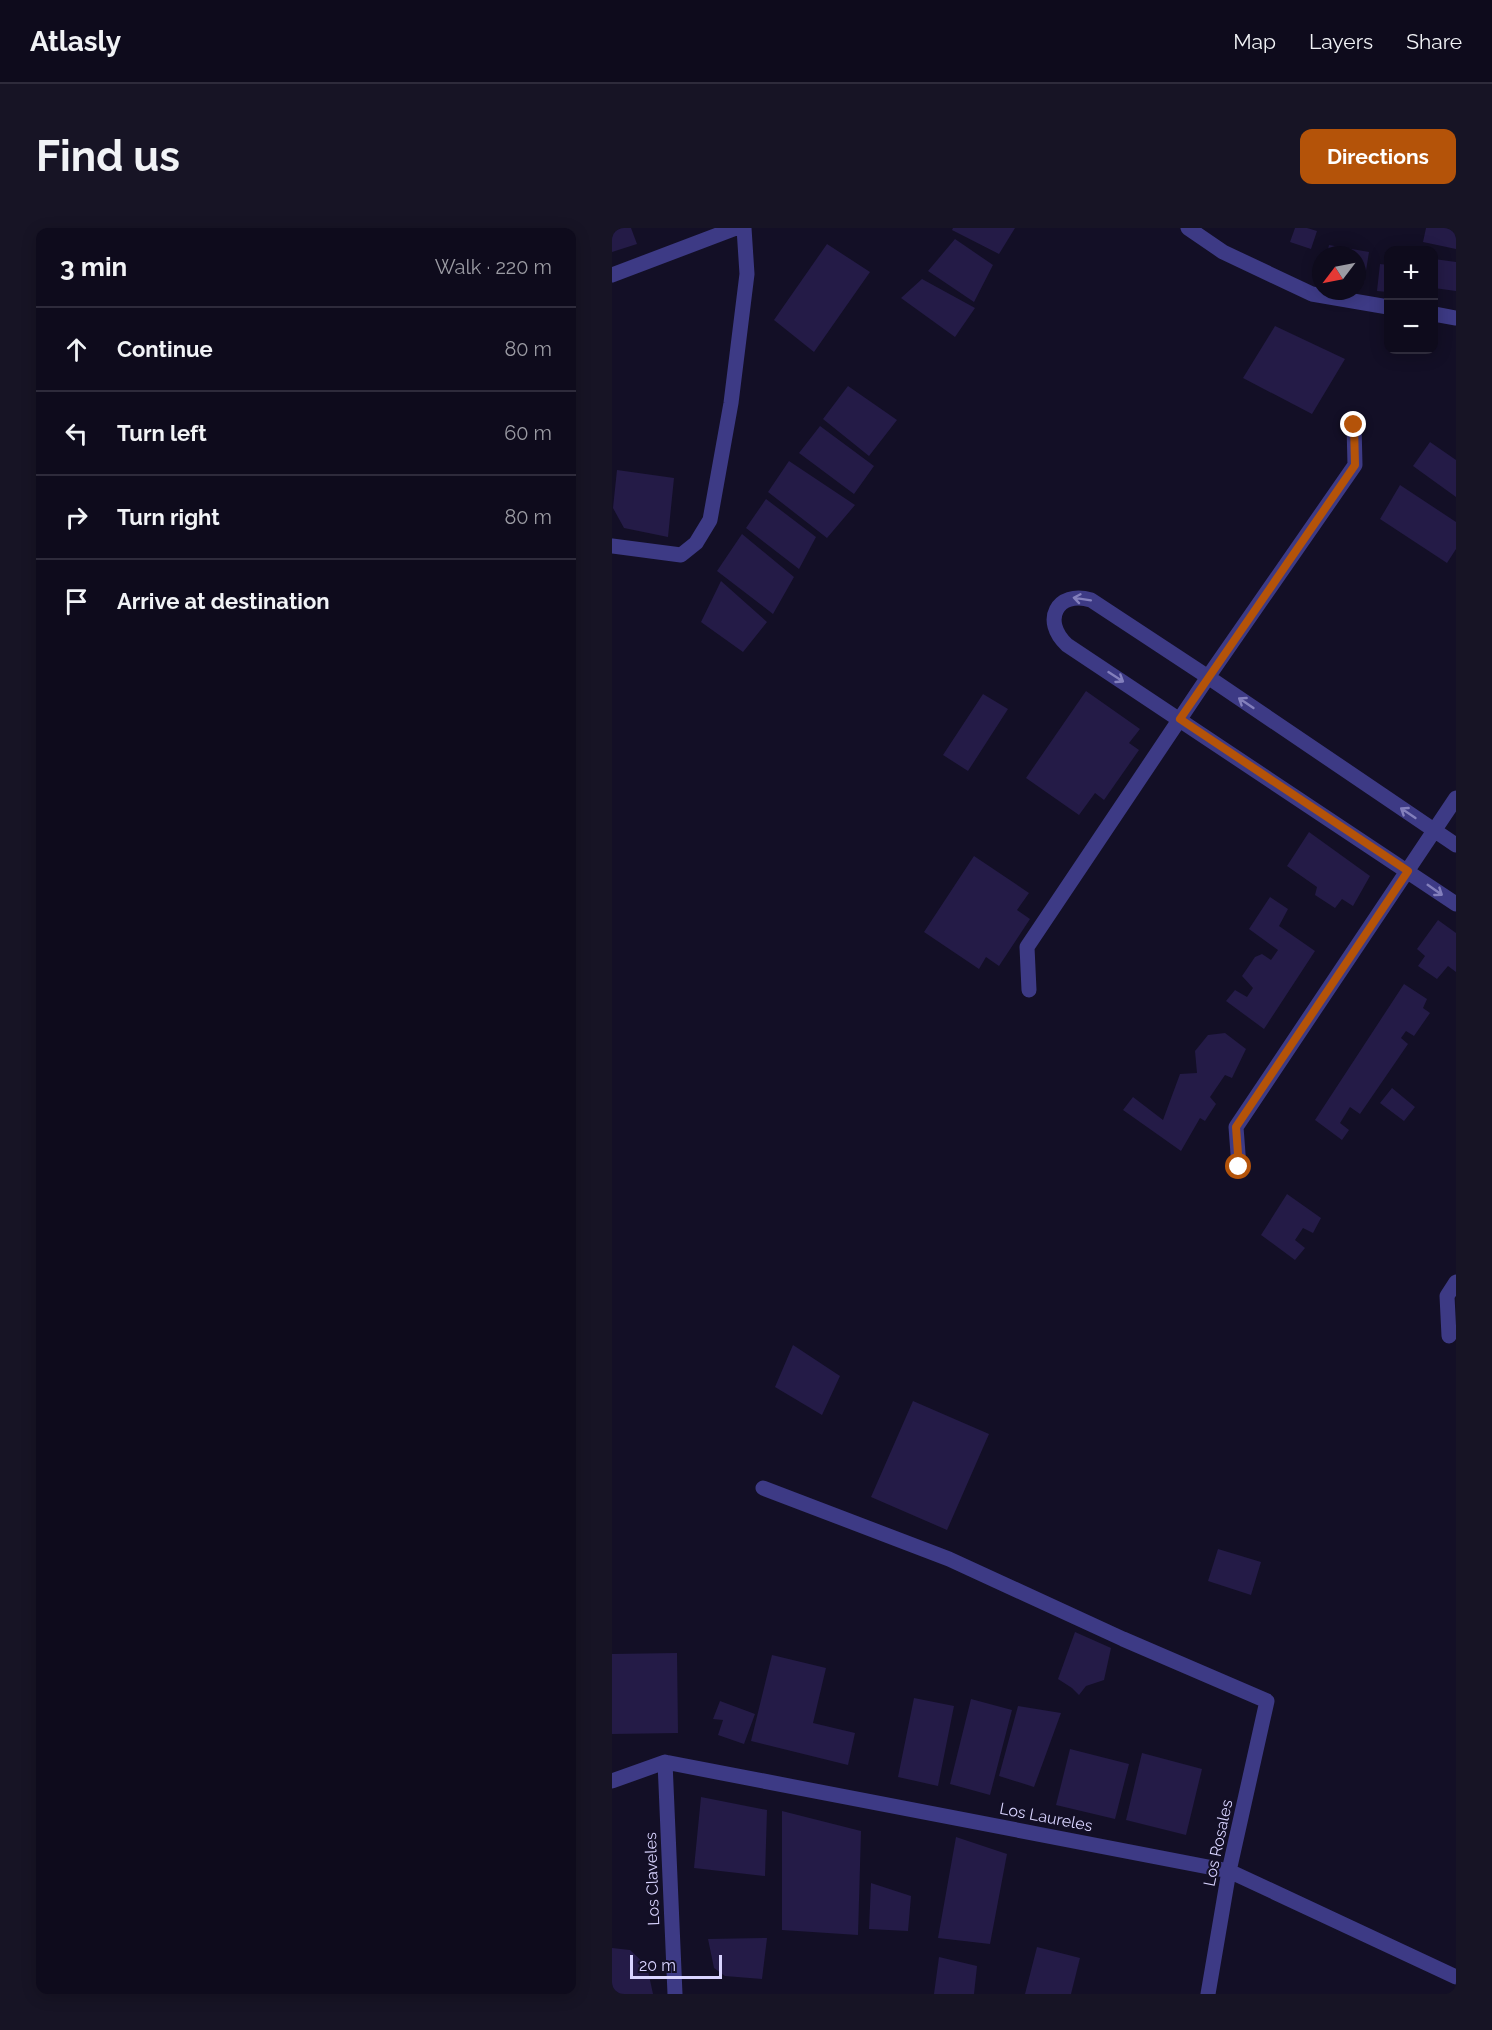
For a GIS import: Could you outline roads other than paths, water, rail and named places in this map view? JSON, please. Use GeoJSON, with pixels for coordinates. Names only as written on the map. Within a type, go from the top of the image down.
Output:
{"type":"FeatureCollection","features":[{"type":"Feature","properties":{"kind":"street"},"geometry":{"type":"LineString","coordinates":[[612,275],[736,228]]}},
{"type":"Feature","properties":{"kind":"street"},"geometry":{"type":"LineString","coordinates":[[612,546],[681,555],[696,543],[710,520],[731,403],[747,274],[744,228]]}},
{"type":"Feature","properties":{"kind":"street"},"geometry":{"type":"LineString","coordinates":[[1188,228],[1223,252],[1312,294],[1384,306]]}},
{"type":"Feature","properties":{"kind":"street"},"geometry":{"type":"LineString","coordinates":[[1438,315],[1456,318]]}},
{"type":"Feature","properties":{"kind":"street"},"geometry":{"type":"LineString","coordinates":[[1029,990],[1027,947],[1208,677],[1355,465],[1354,425]]}},
{"type":"Feature","properties":{"kind":"street"},"geometry":{"type":"LineString","coordinates":[[1456,846],[1091,600],[1081,597],[1071,598],[1062,603],[1056,611],[1053,619],[1054,629],[1067,645],[1456,904]]}},
{"type":"Feature","properties":{"kind":"street"},"geometry":{"type":"LineString","coordinates":[[1239,1167],[1236,1127],[1456,798]]}},
{"type":"Feature","properties":{"kind":"street"},"geometry":{"type":"LineString","coordinates":[[1449,1336],[1447,1296],[1456,1282]]}},
{"type":"Feature","properties":{"kind":"street","name":"Los Rosales"},"geometry":{"type":"LineString","coordinates":[[763,1488],[949,1559],[1123,1639],[1267,1701],[1229,1871],[1208,1994]]}},
{"type":"Feature","properties":{"kind":"street"},"geometry":{"type":"LineString","coordinates":[[612,1781],[665,1762]]}},
{"type":"Feature","properties":{"kind":"street","name":"Los Laureles"},"geometry":{"type":"LineString","coordinates":[[665,1762],[1229,1871],[1456,1977]]}},
{"type":"Feature","properties":{"kind":"street","name":"Los Claveles"},"geometry":{"type":"LineString","coordinates":[[665,1762],[675,1994]]}}]}
